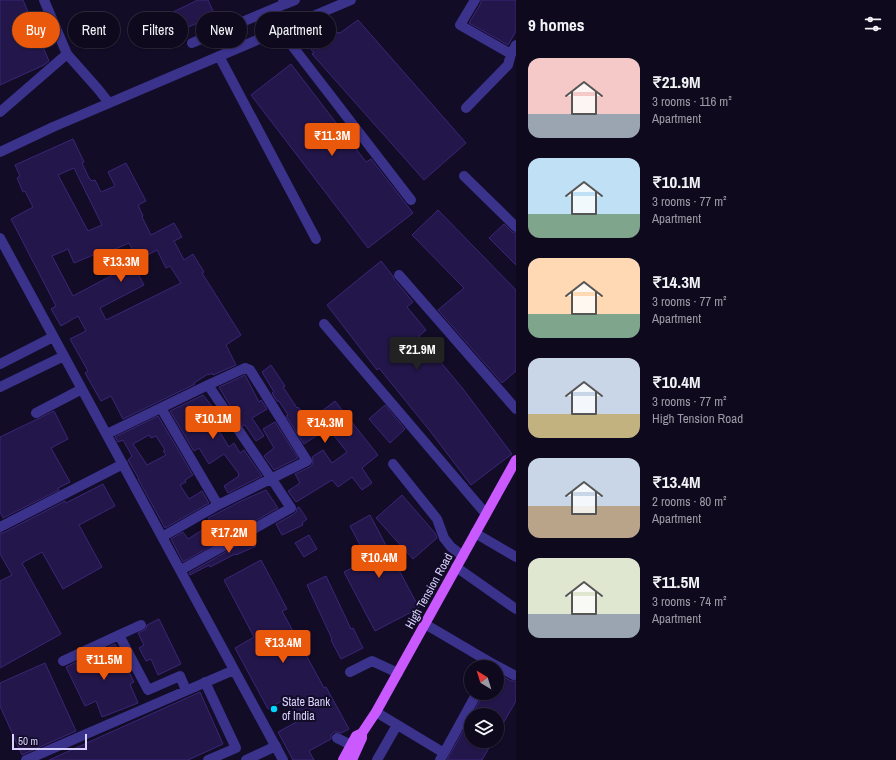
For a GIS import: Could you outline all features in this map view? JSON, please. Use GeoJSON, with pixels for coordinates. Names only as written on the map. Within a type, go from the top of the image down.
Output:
{"type":"FeatureCollection","features":[{"type":"Feature","properties":{"kind":"main road","name":"High Tension Road"},"geometry":{"type":"LineString","coordinates":[[352,760],[362,738],[362,733],[376,712],[426,624],[516,460]]}},
{"type":"Feature","properties":{"kind":"main road","name":"High Tension Road"},"geometry":{"type":"LineString","coordinates":[[343,760],[356,736],[362,733]]}},
{"type":"Feature","properties":{"kind":"street"},"geometry":{"type":"LineString","coordinates":[[44,0],[67,54],[109,103]]}},
{"type":"Feature","properties":{"kind":"street"},"geometry":{"type":"LineString","coordinates":[[192,43],[284,2],[295,0]]}},
{"type":"Feature","properties":{"kind":"street"},"geometry":{"type":"LineString","coordinates":[[323,12],[351,0]]}},
{"type":"Feature","properties":{"kind":"street"},"geometry":{"type":"LineString","coordinates":[[475,0],[460,25],[511,54]]}},
{"type":"Feature","properties":{"kind":"street"},"geometry":{"type":"LineString","coordinates":[[0,152],[53,127],[255,41]]}},
{"type":"Feature","properties":{"kind":"street"},"geometry":{"type":"LineString","coordinates":[[466,108],[512,67],[511,54],[516,45]]}},
{"type":"Feature","properties":{"kind":"street"},"geometry":{"type":"LineString","coordinates":[[294,48],[411,200]]}},
{"type":"Feature","properties":{"kind":"street"},"geometry":{"type":"LineString","coordinates":[[0,112],[67,54]]}},
{"type":"Feature","properties":{"kind":"street"},"geometry":{"type":"LineString","coordinates":[[219,56],[316,238]]}},
{"type":"Feature","properties":{"kind":"street"},"geometry":{"type":"LineString","coordinates":[[464,176],[516,228]]}},
{"type":"Feature","properties":{"kind":"street"},"geometry":{"type":"LineString","coordinates":[[0,238],[283,760]]}},
{"type":"Feature","properties":{"kind":"street"},"geometry":{"type":"LineString","coordinates":[[399,275],[516,409]]}},
{"type":"Feature","properties":{"kind":"street"},"geometry":{"type":"LineString","coordinates":[[324,324],[486,514]]}},
{"type":"Feature","properties":{"kind":"street"},"geometry":{"type":"LineString","coordinates":[[0,364],[53,337]]}},
{"type":"Feature","properties":{"kind":"street"},"geometry":{"type":"LineString","coordinates":[[0,387],[64,356]]}},
{"type":"Feature","properties":{"kind":"street"},"geometry":{"type":"LineString","coordinates":[[107,434],[245,368],[250,370],[306,461],[218,505],[162,537]]}},
{"type":"Feature","properties":{"kind":"street"},"geometry":{"type":"LineString","coordinates":[[181,570],[291,508],[208,385]]}},
{"type":"Feature","properties":{"kind":"street"},"geometry":{"type":"LineString","coordinates":[[36,413],[82,389]]}},
{"type":"Feature","properties":{"kind":"street"},"geometry":{"type":"LineString","coordinates":[[161,408],[218,505]]}},
{"type":"Feature","properties":{"kind":"street"},"geometry":{"type":"LineString","coordinates":[[0,527],[123,464]]}},
{"type":"Feature","properties":{"kind":"street"},"geometry":{"type":"LineString","coordinates":[[392,464],[437,519],[444,538],[451,547],[463,556]]}},
{"type":"Feature","properties":{"kind":"street"},"geometry":{"type":"LineString","coordinates":[[475,533],[516,557]]}},
{"type":"Feature","properties":{"kind":"street"},"geometry":{"type":"LineString","coordinates":[[456,567],[516,609]]}},
{"type":"Feature","properties":{"kind":"street"},"geometry":{"type":"LineString","coordinates":[[426,624],[484,660]]}},
{"type":"Feature","properties":{"kind":"street"},"geometry":{"type":"LineString","coordinates":[[63,661],[141,625]]}},
{"type":"Feature","properties":{"kind":"street"},"geometry":{"type":"LineString","coordinates":[[119,635],[148,690],[180,676],[186,690]]}},
{"type":"Feature","properties":{"kind":"street"},"geometry":{"type":"LineString","coordinates":[[350,672],[372,661],[398,673]]}},
{"type":"Feature","properties":{"kind":"street"},"geometry":{"type":"LineString","coordinates":[[26,760],[234,670]]}},
{"type":"Feature","properties":{"kind":"street"},"geometry":{"type":"LineString","coordinates":[[504,670],[514,675]]}},
{"type":"Feature","properties":{"kind":"street"},"geometry":{"type":"LineString","coordinates":[[205,682],[236,748],[208,760]]}},
{"type":"Feature","properties":{"kind":"street"},"geometry":{"type":"LineString","coordinates":[[376,712],[442,757],[473,700]]}},
{"type":"Feature","properties":{"kind":"street"},"geometry":{"type":"LineString","coordinates":[[377,760],[397,725]]}},
{"type":"Feature","properties":{"kind":"street"},"geometry":{"type":"LineString","coordinates":[[337,738],[351,745]]}},
{"type":"Feature","properties":{"kind":"street"},"geometry":{"type":"LineString","coordinates":[[246,760],[276,746]]}},
{"type":"Feature","properties":{"kind":"building"},"geometry":{"type":"Polygon","coordinates":[[[0,0],[23,0],[28,12],[12,12],[12,48],[43,48],[49,61],[44,65],[0,85],[0,0]]]}},
{"type":"Feature","properties":{"kind":"building"},"geometry":{"type":"Polygon","coordinates":[[[198,0],[208,0],[214,12],[196,12],[196,24],[188,27],[188,12],[173,12],[198,0]]]}},
{"type":"Feature","properties":{"kind":"building"},"geometry":{"type":"Polygon","coordinates":[[[481,0],[516,0],[516,31],[508,45],[469,23],[481,3],[481,0]]]}},
{"type":"Feature","properties":{"kind":"building"},"geometry":{"type":"Polygon","coordinates":[[[358,20],[466,143],[424,180],[312,54],[314,53],[310,48],[336,48],[336,32],[340,33],[358,20]]]}},
{"type":"Feature","properties":{"kind":"building"},"geometry":{"type":"Polygon","coordinates":[[[291,64],[366,162],[371,159],[413,213],[368,248],[251,95],[291,64]]]}},
{"type":"Feature","properties":{"kind":"building"},"geometry":{"type":"Polygon","coordinates":[[[73,139],[84,162],[82,163],[89,178],[92,181],[95,180],[101,192],[115,186],[108,172],[126,163],[146,201],[138,205],[151,235],[174,223],[182,237],[174,241],[184,260],[193,254],[204,272],[202,273],[241,335],[226,345],[236,365],[213,375],[212,373],[209,375],[208,374],[194,383],[195,384],[123,419],[111,396],[101,401],[85,373],[88,371],[70,339],[86,331],[78,316],[61,326],[51,309],[56,306],[11,219],[33,207],[25,191],[23,192],[17,178],[20,176],[15,165],[73,139]],[[74,168],[58,175],[88,231],[102,225],[74,168]],[[129,243],[99,256],[98,253],[74,263],[68,249],[52,256],[73,296],[133,264],[144,285],[100,308],[106,320],[181,283],[170,266],[166,268],[157,250],[138,260],[129,243]]]}},
{"type":"Feature","properties":{"kind":"building"},"geometry":{"type":"Polygon","coordinates":[[[438,210],[516,290],[516,371],[502,383],[438,310],[464,288],[412,235],[438,210]]]}},
{"type":"Feature","properties":{"kind":"building"},"geometry":{"type":"Polygon","coordinates":[[[504,224],[512,232],[516,233],[516,265],[489,238],[504,224]]]}},
{"type":"Feature","properties":{"kind":"building"},"geometry":{"type":"Polygon","coordinates":[[[381,261],[413,302],[407,307],[426,330],[419,336],[463,389],[512,454],[471,485],[430,431],[379,368],[377,370],[327,305],[381,261]]]}},
{"type":"Feature","properties":{"kind":"building"},"geometry":{"type":"Polygon","coordinates":[[[271,365],[297,408],[298,407],[309,421],[335,401],[378,455],[362,468],[372,483],[362,490],[352,477],[338,487],[332,480],[296,502],[288,491],[300,483],[295,474],[312,465],[312,457],[323,450],[332,463],[347,452],[328,428],[304,444],[286,416],[288,415],[272,393],[274,392],[262,372],[271,365]]]}},
{"type":"Feature","properties":{"kind":"building"},"geometry":{"type":"Polygon","coordinates":[[[245,375],[259,402],[261,400],[267,409],[252,418],[264,436],[256,441],[245,425],[243,426],[219,387],[245,375]]]}},
{"type":"Feature","properties":{"kind":"building"},"geometry":{"type":"Polygon","coordinates":[[[203,395],[224,421],[216,426],[229,447],[234,443],[240,453],[244,450],[262,476],[228,493],[224,486],[239,476],[239,474],[224,454],[209,464],[199,448],[194,451],[170,411],[203,395]]]}},
{"type":"Feature","properties":{"kind":"building"},"geometry":{"type":"Polygon","coordinates":[[[385,405],[405,429],[390,443],[369,419],[385,405]]]}},
{"type":"Feature","properties":{"kind":"building"},"geometry":{"type":"Polygon","coordinates":[[[54,411],[68,439],[51,448],[70,482],[58,488],[59,490],[3,518],[0,512],[0,437],[54,411]]]}},
{"type":"Feature","properties":{"kind":"building"},"geometry":{"type":"Polygon","coordinates":[[[158,416],[193,475],[185,480],[186,482],[180,485],[189,499],[202,491],[209,503],[165,528],[128,460],[132,456],[123,440],[118,442],[115,437],[158,416]],[[149,435],[133,444],[147,465],[166,455],[163,451],[165,450],[156,436],[151,438],[149,435]]]}},
{"type":"Feature","properties":{"kind":"building"},"geometry":{"type":"Polygon","coordinates":[[[275,422],[298,458],[274,470],[264,456],[274,448],[263,429],[275,422]]]}},
{"type":"Feature","properties":{"kind":"building"},"geometry":{"type":"Polygon","coordinates":[[[103,484],[115,506],[79,525],[102,567],[63,589],[42,552],[22,563],[61,634],[0,668],[0,581],[12,575],[0,554],[0,533],[3,533],[65,501],[66,503],[103,484]]]}},
{"type":"Feature","properties":{"kind":"building"},"geometry":{"type":"Polygon","coordinates":[[[266,490],[278,508],[183,562],[171,539],[183,532],[188,539],[212,524],[208,518],[266,490]]]}},
{"type":"Feature","properties":{"kind":"building"},"geometry":{"type":"Polygon","coordinates":[[[402,495],[435,533],[437,538],[413,559],[376,518],[402,495]]]}},
{"type":"Feature","properties":{"kind":"building"},"geometry":{"type":"Polygon","coordinates":[[[299,507],[307,519],[302,523],[303,525],[282,535],[276,524],[294,514],[299,507]]]}},
{"type":"Feature","properties":{"kind":"building"},"geometry":{"type":"Polygon","coordinates":[[[370,515],[419,608],[375,631],[344,572],[368,560],[350,526],[370,515]]]}},
{"type":"Feature","properties":{"kind":"building"},"geometry":{"type":"Polygon","coordinates":[[[309,535],[317,549],[304,557],[295,543],[309,535]]]}},
{"type":"Feature","properties":{"kind":"building"},"geometry":{"type":"Polygon","coordinates":[[[252,537],[256,546],[236,555],[235,554],[210,567],[209,565],[190,575],[189,573],[252,537]]]}},
{"type":"Feature","properties":{"kind":"building"},"geometry":{"type":"Polygon","coordinates":[[[261,560],[287,609],[282,611],[324,688],[326,687],[349,729],[341,733],[334,732],[331,735],[331,739],[309,751],[314,760],[293,760],[278,732],[300,720],[287,698],[268,709],[235,648],[254,637],[224,580],[261,560]]]}},
{"type":"Feature","properties":{"kind":"building"},"geometry":{"type":"Polygon","coordinates":[[[326,576],[351,629],[353,628],[363,648],[341,659],[307,585],[326,576]]]}},
{"type":"Feature","properties":{"kind":"building"},"geometry":{"type":"Polygon","coordinates":[[[159,619],[181,664],[158,675],[151,659],[146,661],[139,648],[144,645],[138,633],[146,629],[147,625],[159,619]]]}},
{"type":"Feature","properties":{"kind":"building"},"geometry":{"type":"Polygon","coordinates":[[[115,644],[134,682],[130,684],[138,703],[102,717],[96,701],[85,706],[66,667],[115,644]]]}},
{"type":"Feature","properties":{"kind":"building"},"geometry":{"type":"Polygon","coordinates":[[[45,663],[76,731],[22,755],[0,706],[0,683],[45,663]]]}},
{"type":"Feature","properties":{"kind":"building"},"geometry":{"type":"Polygon","coordinates":[[[504,677],[511,681],[516,681],[516,701],[504,722],[504,708],[476,708],[480,700],[504,700],[504,677]]]}},
{"type":"Feature","properties":{"kind":"building"},"geometry":{"type":"Polygon","coordinates":[[[200,692],[223,744],[188,760],[49,760],[200,692]]]}},
{"type":"Feature","properties":{"kind":"building"},"geometry":{"type":"Polygon","coordinates":[[[464,730],[464,748],[489,748],[482,760],[447,760],[464,730]]]}},
{"type":"Feature","properties":{"kind":"place","name":"State Bank of India"},"geometry":{"type":"Point","coordinates":[274,709]}}]}
